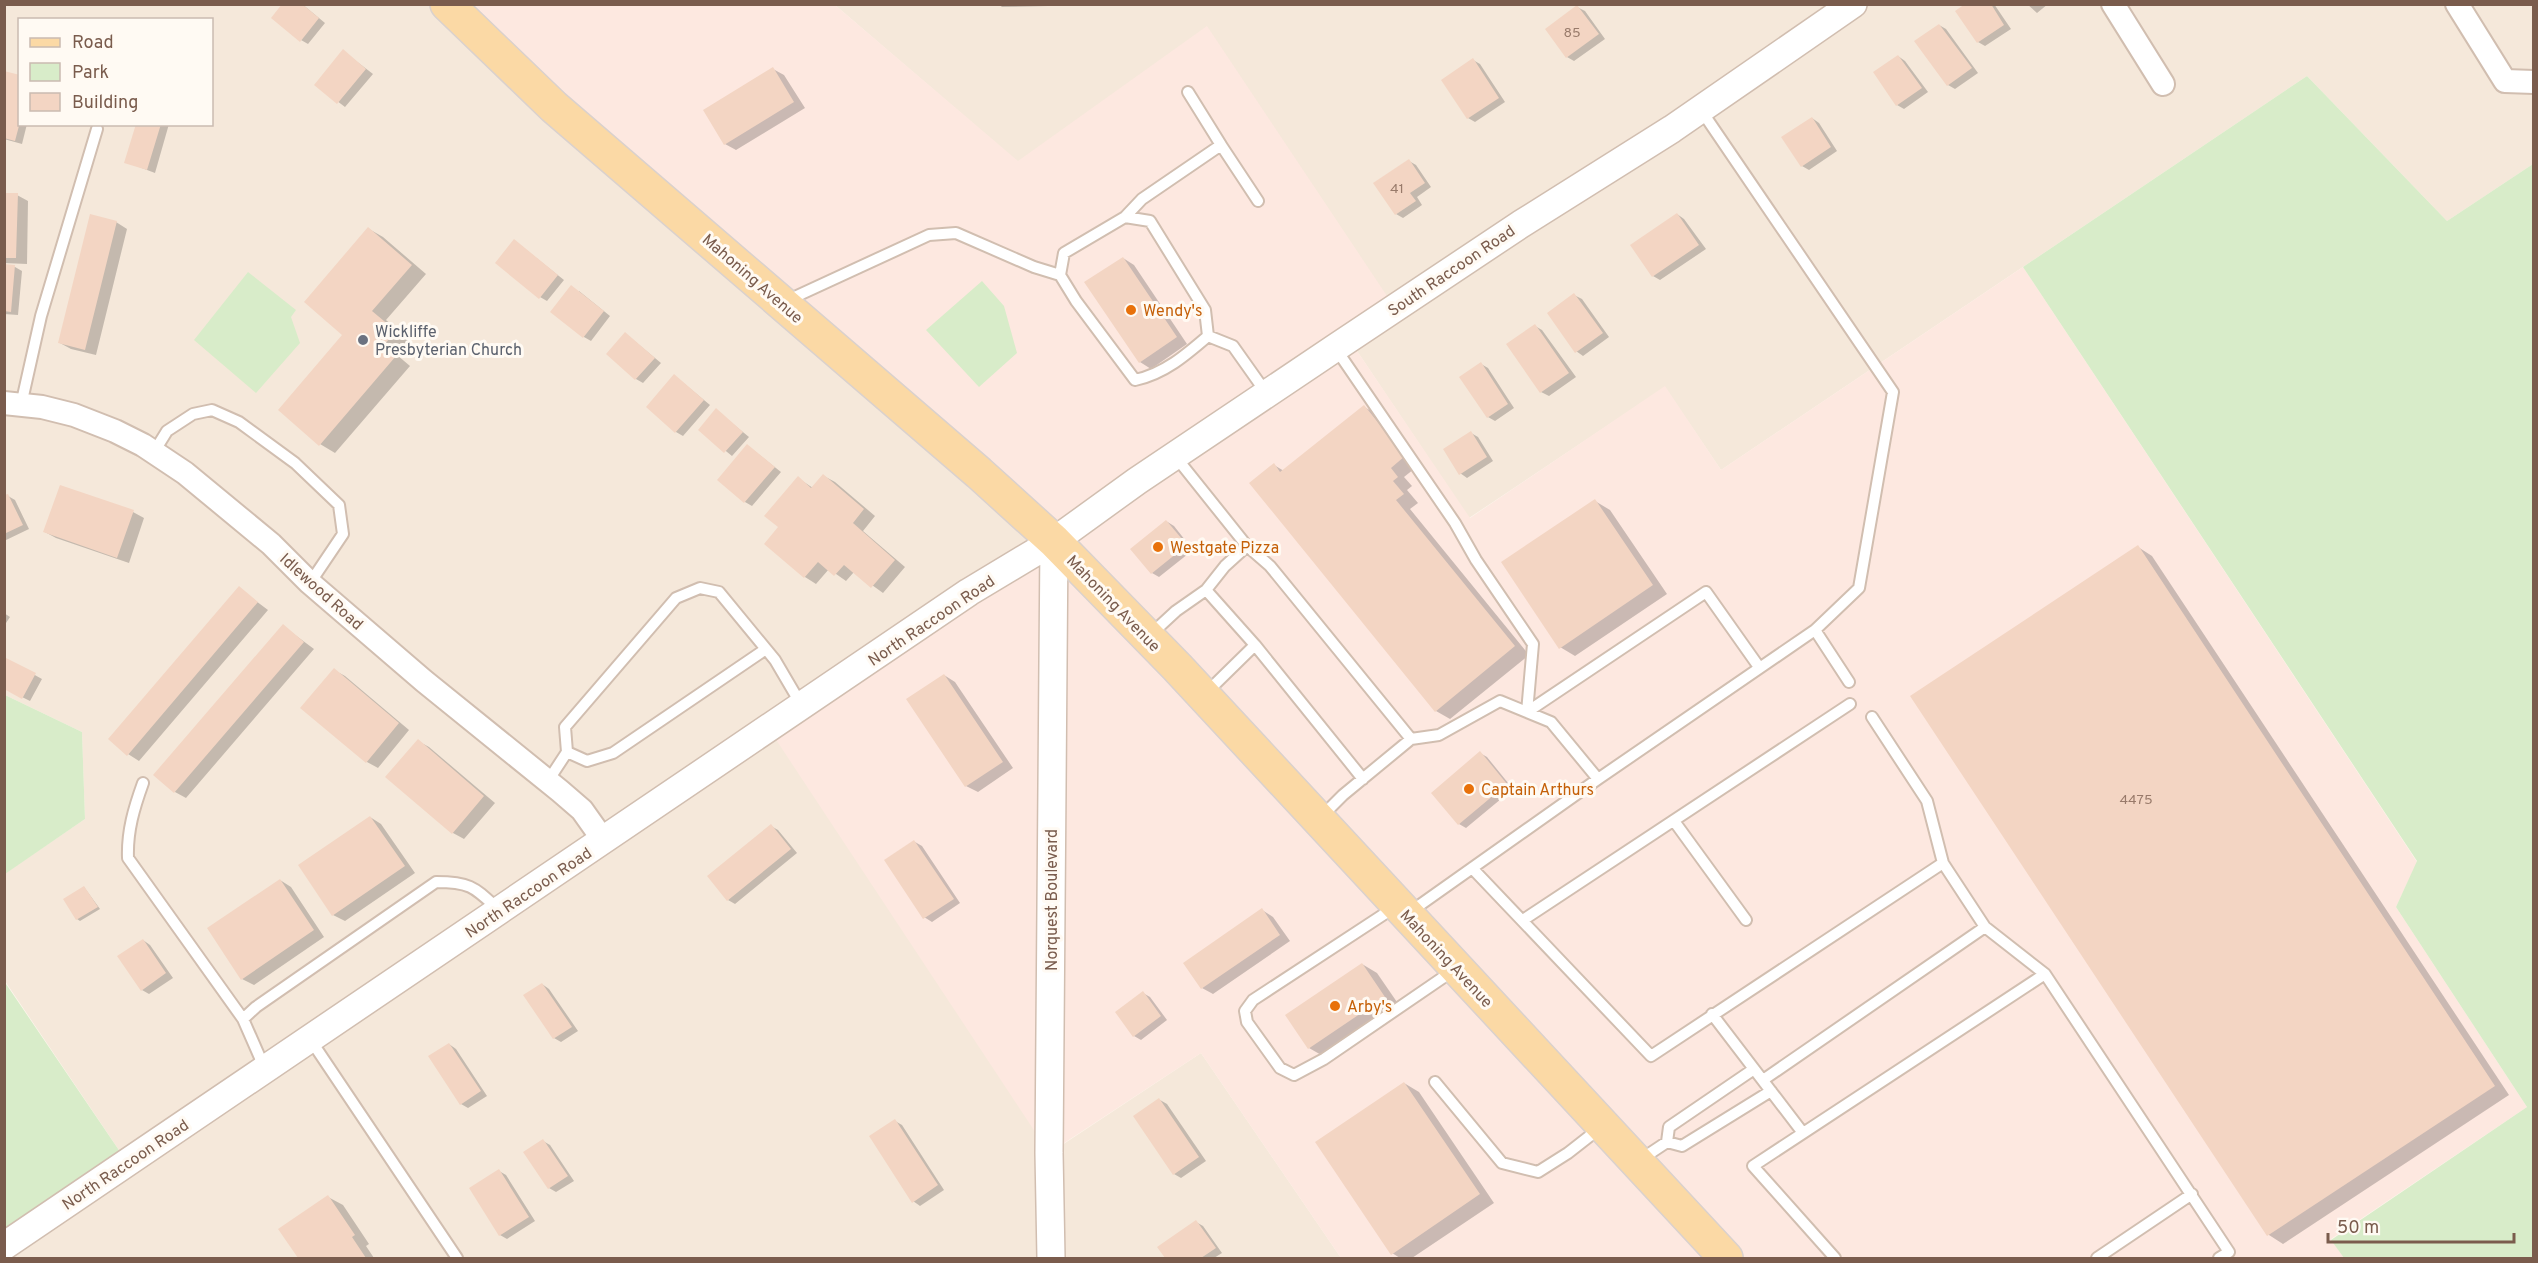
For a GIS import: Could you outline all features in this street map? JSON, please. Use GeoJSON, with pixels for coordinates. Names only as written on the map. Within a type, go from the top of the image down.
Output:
{"type":"FeatureCollection","features":[{"type":"Feature","properties":{"kind":"main road","name":"Mahoning Avenue"},"geometry":{"type":"LineString","coordinates":[[447,4],[554,107],[980,473],[1054,542],[1203,696],[1726,1258]]}},
{"type":"Feature","properties":{"kind":"street","name":"South Raccoon Road"},"geometry":{"type":"LineString","coordinates":[[1054,542],[1175,456],[1335,348],[1521,224],[1701,110],[1853,4]]}},
{"type":"Feature","properties":{"kind":"street"},"geometry":{"type":"LineString","coordinates":[[2113,4],[2163,84]]}},
{"type":"Feature","properties":{"kind":"street"},"geometry":{"type":"LineString","coordinates":[[2457,4],[2505,81],[2534,82]]}},
{"type":"Feature","properties":{"kind":"street","name":"Idlewood Road"},"geometry":{"type":"LineString","coordinates":[[13,404],[42,407],[74,415],[116,430],[185,473],[262,537],[310,583],[424,681],[582,810],[604,841]]}},
{"type":"Feature","properties":{"kind":"street","name":"North Raccoon Road"},"geometry":{"type":"LineString","coordinates":[[8,1247],[265,1069],[969,592],[1054,542]]}},
{"type":"Feature","properties":{"kind":"street","name":"Norquest Boulevard"},"geometry":{"type":"LineString","coordinates":[[1051,1258],[1049,1153],[1054,542]]}},
{"type":"Feature","properties":{"kind":"lane"},"geometry":{"type":"LineString","coordinates":[[1188,92],[1258,201]]}},
{"type":"Feature","properties":{"kind":"lane"},"geometry":{"type":"LineString","coordinates":[[1457,969],[1324,1059],[1294,1075],[1280,1068],[1247,1022],[1245,1011],[1253,1000],[1472,868],[1815,630],[1859,588],[1893,393],[1701,110]]}},
{"type":"Feature","properties":{"kind":"lane"},"geometry":{"type":"LineString","coordinates":[[13,404],[42,316],[97,129]]}},
{"type":"Feature","properties":{"kind":"lane"},"geometry":{"type":"LineString","coordinates":[[1060,275],[1064,254],[1125,217],[1142,199],[1221,145]]}},
{"type":"Feature","properties":{"kind":"lane"},"geometry":{"type":"LineString","coordinates":[[1125,217],[1150,221],[1205,310],[1208,336]]}},
{"type":"Feature","properties":{"kind":"lane"},"geometry":{"type":"LineString","coordinates":[[782,303],[929,235],[956,233],[1034,267],[1060,275],[1106,343],[1135,380],[1153,376],[1188,353],[1208,336]]}},
{"type":"Feature","properties":{"kind":"lane"},"geometry":{"type":"LineString","coordinates":[[1208,336],[1233,346],[1267,394]]}},
{"type":"Feature","properties":{"kind":"lane"},"geometry":{"type":"LineString","coordinates":[[1335,348],[1455,523],[1476,560],[1533,644],[1527,712]]}},
{"type":"Feature","properties":{"kind":"lane"},"geometry":{"type":"LineString","coordinates":[[154,452],[167,431],[193,414],[212,410],[239,422],[295,463],[339,505],[343,534],[310,583]]}},
{"type":"Feature","properties":{"kind":"lane"},"geometry":{"type":"LineString","coordinates":[[1175,456],[1247,546],[1270,566],[1411,739]]}},
{"type":"Feature","properties":{"kind":"lane"},"geometry":{"type":"LineString","coordinates":[[1147,637],[1176,611],[1206,590],[1225,566],[1247,546]]}},
{"type":"Feature","properties":{"kind":"lane"},"geometry":{"type":"LineString","coordinates":[[548,781],[567,752],[565,727],[676,598],[700,588],[719,592],[775,660],[802,706]]}},
{"type":"Feature","properties":{"kind":"lane"},"geometry":{"type":"LineString","coordinates":[[1206,590],[1255,645],[1363,779]]}},
{"type":"Feature","properties":{"kind":"lane"},"geometry":{"type":"LineString","coordinates":[[1527,712],[1706,592],[1759,667]]}},
{"type":"Feature","properties":{"kind":"lane"},"geometry":{"type":"LineString","coordinates":[[1815,630],[1849,682]]}},
{"type":"Feature","properties":{"kind":"lane"},"geometry":{"type":"LineString","coordinates":[[1203,696],[1255,645]]}},
{"type":"Feature","properties":{"kind":"lane"},"geometry":{"type":"LineString","coordinates":[[567,752],[587,761],[613,753],[766,649]]}},
{"type":"Feature","properties":{"kind":"lane"},"geometry":{"type":"LineString","coordinates":[[1318,819],[1411,739],[1439,735],[1500,701],[1551,722],[1598,779]]}},
{"type":"Feature","properties":{"kind":"lane"},"geometry":{"type":"LineString","coordinates":[[1523,920],[1850,704]]}},
{"type":"Feature","properties":{"kind":"lane"},"geometry":{"type":"LineString","coordinates":[[1872,717],[1927,801],[1942,863],[1985,927],[2046,974],[2229,1252],[2219,1258]]}},
{"type":"Feature","properties":{"kind":"lane"},"geometry":{"type":"LineString","coordinates":[[143,783],[134,808],[128,837],[128,858],[243,1019],[265,1069]]}},
{"type":"Feature","properties":{"kind":"lane"},"geometry":{"type":"LineString","coordinates":[[1674,820],[1746,920]]}},
{"type":"Feature","properties":{"kind":"lane"},"geometry":{"type":"LineString","coordinates":[[1472,868],[1651,1056],[1942,863]]}},
{"type":"Feature","properties":{"kind":"lane"},"geometry":{"type":"LineString","coordinates":[[243,1019],[256,1007],[436,882],[452,882],[475,887],[500,911]]}},
{"type":"Feature","properties":{"kind":"lane"},"geometry":{"type":"LineString","coordinates":[[1763,1080],[1985,927]]}},
{"type":"Feature","properties":{"kind":"lane"},"geometry":{"type":"LineString","coordinates":[[1835,1258],[1753,1166],[2046,974]]}},
{"type":"Feature","properties":{"kind":"lane"},"geometry":{"type":"LineString","coordinates":[[1712,1014],[1803,1132]]}},
{"type":"Feature","properties":{"kind":"lane"},"geometry":{"type":"LineString","coordinates":[[310,1039],[457,1258]]}},
{"type":"Feature","properties":{"kind":"lane"},"geometry":{"type":"LineString","coordinates":[[1667,1142],[1669,1127],[1755,1069]]}},
{"type":"Feature","properties":{"kind":"lane"},"geometry":{"type":"LineString","coordinates":[[1435,1082],[1503,1163],[1538,1172],[1568,1153],[1603,1126]]}},
{"type":"Feature","properties":{"kind":"lane"},"geometry":{"type":"LineString","coordinates":[[1636,1162],[1667,1142],[1683,1146],[1771,1091]]}},
{"type":"Feature","properties":{"kind":"lane"},"geometry":{"type":"LineString","coordinates":[[2097,1258],[2192,1194]]}},
{"type":"Feature","properties":{"kind":"shaded area"},"geometry":{"type":"Polygon","coordinates":[[[5,5],[447,5],[1054,541],[1050,1153],[1201,1053],[1341,1258],[5,1258],[127,1162],[5,981],[4,874],[85,819],[82,732],[5,695],[5,5]]]}},
{"type":"Feature","properties":{"kind":"shaded area"},"geometry":{"type":"Polygon","coordinates":[[[447,5],[835,5],[1018,161],[1207,26],[1395,308],[1349,339],[1470,518],[1665,386],[1721,470],[2023,267],[2417,862],[2396,907],[2527,1107],[2331,1239],[2344,1258],[1341,1258],[1201,1053],[1049,1153],[769,729],[1053,542],[447,5]]]}},
{"type":"Feature","properties":{"kind":"shaded area"},"geometry":{"type":"Polygon","coordinates":[[[835,5],[2533,5],[2533,164],[2447,221],[2307,76],[1721,470],[1665,387],[1469,518],[1349,339],[1207,27],[1018,162],[835,5]]]}},
{"type":"Feature","properties":{"kind":"green space"},"geometry":{"type":"Polygon","coordinates":[[[2307,76],[2447,221],[2533,164],[2533,1258],[2344,1258],[2331,1240],[2527,1107],[2396,907],[2417,861],[2023,267],[2307,76]]]}},
{"type":"Feature","properties":{"kind":"green space"},"geometry":{"type":"Polygon","coordinates":[[[248,272],[296,310],[291,317],[300,343],[256,393],[194,340],[248,272]]]}},
{"type":"Feature","properties":{"kind":"green space"},"geometry":{"type":"Polygon","coordinates":[[[982,281],[1004,306],[1017,353],[979,387],[926,330],[982,281]]]}},
{"type":"Feature","properties":{"kind":"green space"},"geometry":{"type":"Polygon","coordinates":[[[5,695],[82,732],[85,819],[5,874],[5,695]]]}},
{"type":"Feature","properties":{"kind":"green space"},"geometry":{"type":"Polygon","coordinates":[[[4,981],[127,1162],[4,1246],[4,981]]]}},
{"type":"Feature","properties":{"kind":"building"},"geometry":{"type":"Polygon","coordinates":[[[282,4],[302,4],[319,18],[300,42],[271,18],[282,4]]]}},
{"type":"Feature","properties":{"kind":"building"},"geometry":{"type":"Polygon","coordinates":[[[1965,4],[1991,4],[2004,25],[1977,43],[1955,11],[1965,4]]]}},
{"type":"Feature","properties":{"kind":"building"},"geometry":{"type":"Polygon","coordinates":[[[1577,5],[1599,34],[1566,58],[1545,29],[1577,5]]]}},
{"type":"Feature","properties":{"kind":"building"},"geometry":{"type":"Polygon","coordinates":[[[1939,24],[1972,68],[1947,86],[1914,41],[1939,24]]]}},
{"type":"Feature","properties":{"kind":"building"},"geometry":{"type":"Polygon","coordinates":[[[343,49],[366,69],[337,104],[314,85],[343,49]]]}},
{"type":"Feature","properties":{"kind":"building"},"geometry":{"type":"Polygon","coordinates":[[[1898,55],[1922,88],[1896,106],[1873,72],[1898,55]]]}},
{"type":"Feature","properties":{"kind":"building"},"geometry":{"type":"Polygon","coordinates":[[[1473,58],[1499,98],[1467,119],[1441,80],[1473,58]]]}},
{"type":"Feature","properties":{"kind":"building"},"geometry":{"type":"Polygon","coordinates":[[[773,67],[794,102],[724,145],[703,110],[773,67]]]}},
{"type":"Feature","properties":{"kind":"building"},"geometry":{"type":"Polygon","coordinates":[[[4,71],[18,74],[19,126],[15,141],[4,138],[4,71]]]}},
{"type":"Feature","properties":{"kind":"building"},"geometry":{"type":"Polygon","coordinates":[[[1812,117],[1831,147],[1801,167],[1781,137],[1812,117]]]}},
{"type":"Feature","properties":{"kind":"building"},"geometry":{"type":"Polygon","coordinates":[[[135,126],[160,126],[147,170],[124,163],[135,126]]]}},
{"type":"Feature","properties":{"kind":"building"},"geometry":{"type":"Polygon","coordinates":[[[1409,159],[1425,183],[1410,193],[1416,201],[1395,215],[1373,183],[1409,159]]]}},
{"type":"Feature","properties":{"kind":"building"},"geometry":{"type":"Polygon","coordinates":[[[4,193],[18,193],[16,258],[4,258],[4,193]]]}},
{"type":"Feature","properties":{"kind":"building"},"geometry":{"type":"Polygon","coordinates":[[[1677,213],[1699,245],[1652,277],[1630,245],[1677,213]]]}},
{"type":"Feature","properties":{"kind":"building"},"geometry":{"type":"Polygon","coordinates":[[[90,214],[117,221],[85,350],[58,343],[90,214]]]}},
{"type":"Feature","properties":{"kind":"building","name":"Wickliffe Presbyterian Church"},"geometry":{"type":"Polygon","coordinates":[[[368,227],[412,265],[372,311],[396,331],[383,346],[396,356],[319,446],[278,410],[342,335],[304,302],[368,227]]]}},
{"type":"Feature","properties":{"kind":"building"},"geometry":{"type":"Polygon","coordinates":[[[514,239],[558,275],[539,299],[495,263],[514,239]]]}},
{"type":"Feature","properties":{"kind":"building","name":"Wendy's"},"geometry":{"type":"Polygon","coordinates":[[[1123,257],[1177,337],[1139,363],[1084,282],[1123,257]]]}},
{"type":"Feature","properties":{"kind":"building"},"geometry":{"type":"Polygon","coordinates":[[[4,264],[15,265],[11,312],[4,311],[4,264]]]}},
{"type":"Feature","properties":{"kind":"building"},"geometry":{"type":"Polygon","coordinates":[[[571,285],[604,311],[583,338],[550,312],[571,285]]]}},
{"type":"Feature","properties":{"kind":"building"},"geometry":{"type":"Polygon","coordinates":[[[1574,293],[1603,333],[1575,353],[1547,313],[1574,293]]]}},
{"type":"Feature","properties":{"kind":"building"},"geometry":{"type":"Polygon","coordinates":[[[1535,324],[1569,373],[1540,393],[1506,344],[1535,324]]]}},
{"type":"Feature","properties":{"kind":"building"},"geometry":{"type":"Polygon","coordinates":[[[625,332],[655,358],[635,380],[606,354],[625,332]]]}},
{"type":"Feature","properties":{"kind":"building"},"geometry":{"type":"Polygon","coordinates":[[[1481,362],[1508,404],[1487,418],[1459,377],[1481,362]]]}},
{"type":"Feature","properties":{"kind":"building"},"geometry":{"type":"Polygon","coordinates":[[[674,374],[704,400],[675,433],[646,407],[674,374]]]}},
{"type":"Feature","properties":{"kind":"building"},"geometry":{"type":"Polygon","coordinates":[[[1364,405],[1405,456],[1391,468],[1398,477],[1393,481],[1404,494],[1396,500],[1515,646],[1435,712],[1249,483],[1274,463],[1280,472],[1364,405]]]}},
{"type":"Feature","properties":{"kind":"building"},"geometry":{"type":"Polygon","coordinates":[[[716,408],[743,432],[724,453],[698,430],[716,408]]]}},
{"type":"Feature","properties":{"kind":"building"},"geometry":{"type":"Polygon","coordinates":[[[1471,431],[1487,457],[1459,475],[1443,449],[1471,431]]]}},
{"type":"Feature","properties":{"kind":"building"},"geometry":{"type":"Polygon","coordinates":[[[747,444],[775,467],[744,503],[717,480],[747,444]]]}},
{"type":"Feature","properties":{"kind":"building"},"geometry":{"type":"Polygon","coordinates":[[[823,474],[864,509],[853,523],[895,560],[871,588],[844,565],[834,576],[818,562],[804,578],[764,544],[778,527],[764,516],[798,476],[811,488],[823,474]]]}},
{"type":"Feature","properties":{"kind":"building"},"geometry":{"type":"Polygon","coordinates":[[[60,485],[134,510],[117,558],[43,532],[60,485]]]}},
{"type":"Feature","properties":{"kind":"building"},"geometry":{"type":"Polygon","coordinates":[[[8,494],[23,525],[4,534],[4,495],[8,494]]]}},
{"type":"Feature","properties":{"kind":"building"},"geometry":{"type":"Polygon","coordinates":[[[1595,499],[1653,585],[1559,649],[1501,562],[1595,499]]]}},
{"type":"Feature","properties":{"kind":"building","name":"Westgate Pizza"},"geometry":{"type":"Polygon","coordinates":[[[1166,520],[1187,545],[1151,574],[1130,549],[1166,520]]]}},
{"type":"Feature","properties":{"kind":"building"},"geometry":{"type":"Polygon","coordinates":[[[2138,545],[2495,1086],[2267,1236],[1910,696],[2138,545]]]}},
{"type":"Feature","properties":{"kind":"building"},"geometry":{"type":"Polygon","coordinates":[[[239,586],[258,602],[127,756],[108,739],[239,586]]]}},
{"type":"Feature","properties":{"kind":"building"},"geometry":{"type":"Polygon","coordinates":[[[283,624],[304,642],[174,793],[153,775],[283,624]]]}},
{"type":"Feature","properties":{"kind":"building"},"geometry":{"type":"Polygon","coordinates":[[[4,657],[36,673],[22,699],[4,689],[4,657]]]}},
{"type":"Feature","properties":{"kind":"building"},"geometry":{"type":"Polygon","coordinates":[[[334,668],[399,723],[366,763],[300,708],[334,668]]]}},
{"type":"Feature","properties":{"kind":"building"},"geometry":{"type":"Polygon","coordinates":[[[944,674],[1003,762],[965,787],[906,699],[944,674]]]}},
{"type":"Feature","properties":{"kind":"building"},"geometry":{"type":"Polygon","coordinates":[[[418,739],[484,796],[452,834],[385,777],[418,739]]]}},
{"type":"Feature","properties":{"kind":"building","name":"Captain Arthurs"},"geometry":{"type":"Polygon","coordinates":[[[1480,751],[1507,784],[1458,825],[1431,793],[1480,751]]]}},
{"type":"Feature","properties":{"kind":"building"},"geometry":{"type":"Polygon","coordinates":[[[370,816],[405,866],[332,916],[298,865],[370,816]]]}},
{"type":"Feature","properties":{"kind":"building"},"geometry":{"type":"Polygon","coordinates":[[[771,824],[791,849],[727,901],[707,876],[771,824]]]}},
{"type":"Feature","properties":{"kind":"building"},"geometry":{"type":"Polygon","coordinates":[[[914,840],[954,899],[923,919],[884,860],[914,840]]]}},
{"type":"Feature","properties":{"kind":"building"},"geometry":{"type":"Polygon","coordinates":[[[280,879],[314,930],[241,980],[207,928],[280,879]]]}},
{"type":"Feature","properties":{"kind":"building"},"geometry":{"type":"Polygon","coordinates":[[[84,886],[98,907],[76,920],[63,899],[84,886]]]}},
{"type":"Feature","properties":{"kind":"building"},"geometry":{"type":"Polygon","coordinates":[[[1262,908],[1280,935],[1201,989],[1183,963],[1262,908]]]}},
{"type":"Feature","properties":{"kind":"building"},"geometry":{"type":"Polygon","coordinates":[[[143,939],[166,973],[141,991],[117,956],[143,939]]]}},
{"type":"Feature","properties":{"kind":"building","name":"Arby's"},"geometry":{"type":"Polygon","coordinates":[[[1362,963],[1385,997],[1308,1049],[1285,1015],[1362,963]]]}},
{"type":"Feature","properties":{"kind":"building"},"geometry":{"type":"Polygon","coordinates":[[[542,983],[572,1027],[553,1039],[523,995],[542,983]]]}},
{"type":"Feature","properties":{"kind":"building"},"geometry":{"type":"Polygon","coordinates":[[[1143,991],[1161,1016],[1133,1037],[1115,1012],[1143,991]]]}},
{"type":"Feature","properties":{"kind":"building"},"geometry":{"type":"Polygon","coordinates":[[[449,1043],[481,1091],[460,1105],[428,1056],[449,1043]]]}},
{"type":"Feature","properties":{"kind":"building"},"geometry":{"type":"Polygon","coordinates":[[[1404,1082],[1480,1194],[1391,1255],[1315,1142],[1404,1082]]]}},
{"type":"Feature","properties":{"kind":"building"},"geometry":{"type":"Polygon","coordinates":[[[1159,1098],[1199,1157],[1173,1175],[1133,1116],[1159,1098]]]}},
{"type":"Feature","properties":{"kind":"building"},"geometry":{"type":"Polygon","coordinates":[[[895,1119],[938,1185],[912,1203],[869,1136],[895,1119]]]}},
{"type":"Feature","properties":{"kind":"building"},"geometry":{"type":"Polygon","coordinates":[[[543,1139],[568,1176],[548,1189],[523,1152],[543,1139]]]}},
{"type":"Feature","properties":{"kind":"building"},"geometry":{"type":"Polygon","coordinates":[[[499,1169],[529,1217],[499,1236],[469,1188],[499,1169]]]}},
{"type":"Feature","properties":{"kind":"building"},"geometry":{"type":"Polygon","coordinates":[[[328,1195],[355,1235],[352,1237],[366,1258],[298,1258],[278,1229],[328,1195]]]}},
{"type":"Feature","properties":{"kind":"building"},"geometry":{"type":"Polygon","coordinates":[[[1196,1220],[1216,1248],[1201,1258],[1165,1258],[1157,1247],[1196,1220]]]}},
{"type":"Feature","properties":{"kind":"place","name":"Wendy's"},"geometry":{"type":"Point","coordinates":[1131,310]}},
{"type":"Feature","properties":{"kind":"place","name":"Wickliffe Presbyterian Church"},"geometry":{"type":"Point","coordinates":[363,340]}},
{"type":"Feature","properties":{"kind":"place","name":"Westgate Pizza"},"geometry":{"type":"Point","coordinates":[1158,547]}},
{"type":"Feature","properties":{"kind":"place","name":"Captain Arthurs"},"geometry":{"type":"Point","coordinates":[1469,789]}},
{"type":"Feature","properties":{"kind":"place","name":"Arby's"},"geometry":{"type":"Point","coordinates":[1335,1006]}}]}
